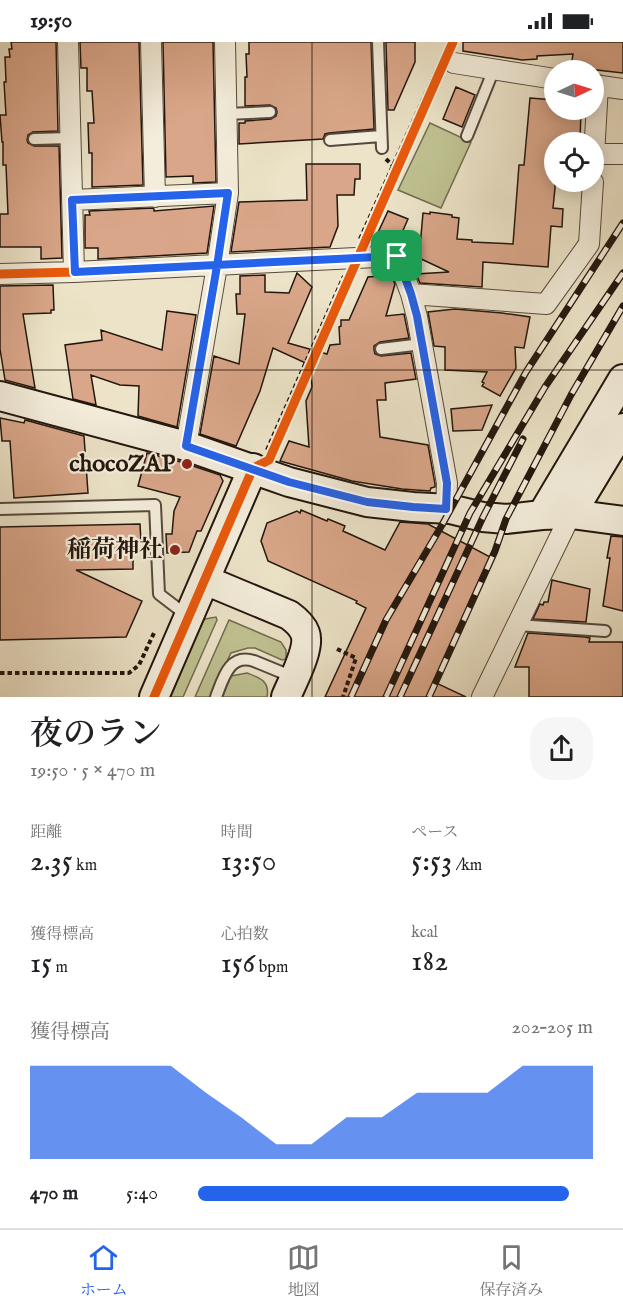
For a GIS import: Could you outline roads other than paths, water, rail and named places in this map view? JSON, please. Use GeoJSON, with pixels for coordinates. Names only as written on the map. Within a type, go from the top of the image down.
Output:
{"type":"FeatureCollection","features":[{"type":"Feature","properties":{"kind":"street"},"geometry":{"type":"LineString","coordinates":[[69,42],[75,272]]}},
{"type":"Feature","properties":{"kind":"street"},"geometry":{"type":"LineString","coordinates":[[151,42],[155,197]]}},
{"type":"Feature","properties":{"kind":"street"},"geometry":{"type":"LineString","coordinates":[[186,446],[228,193],[225,42]]}},
{"type":"Feature","properties":{"kind":"street"},"geometry":{"type":"LineString","coordinates":[[449,62],[544,77]]}},
{"type":"Feature","properties":{"kind":"street"},"geometry":{"type":"LineString","coordinates":[[604,86],[623,89]]}},
{"type":"Feature","properties":{"kind":"street"},"geometry":{"type":"LineString","coordinates":[[604,155],[623,154]]}},
{"type":"Feature","properties":{"kind":"street"},"geometry":{"type":"LineString","coordinates":[[411,294],[546,304],[589,244],[592,192]]}},
{"type":"Feature","properties":{"kind":"street"},"geometry":{"type":"LineString","coordinates":[[72,200],[228,193]]}},
{"type":"Feature","properties":{"kind":"street"},"geometry":{"type":"LineString","coordinates":[[0,273],[217,266],[397,256],[417,316],[447,483],[446,509]]}},
{"type":"Feature","properties":{"kind":"street"},"geometry":{"type":"LineString","coordinates":[[542,515],[623,379]]}},
{"type":"Feature","properties":{"kind":"street"},"geometry":{"type":"LineString","coordinates":[[0,396],[258,464],[289,482],[367,502],[446,509],[483,517],[506,519],[571,514],[623,521]]}},
{"type":"Feature","properties":{"kind":"street"},"geometry":{"type":"LineString","coordinates":[[482,697],[571,514],[623,428]]}},
{"type":"Feature","properties":{"kind":"street"},"geometry":{"type":"LineString","coordinates":[[154,697],[179,610],[205,580],[258,464]]}},
{"type":"Feature","properties":{"kind":"street"},"geometry":{"type":"LineString","coordinates":[[205,580],[289,615],[300,624],[306,635],[306,647],[290,687]]}},
{"type":"Feature","properties":{"kind":"lane"},"geometry":{"type":"LineString","coordinates":[[330,140],[381,142],[378,42]]}},
{"type":"Feature","properties":{"kind":"lane"},"geometry":{"type":"LineString","coordinates":[[467,136],[494,69]]}},
{"type":"Feature","properties":{"kind":"lane"},"geometry":{"type":"LineString","coordinates":[[226,114],[270,112]]}},
{"type":"Feature","properties":{"kind":"lane"},"geometry":{"type":"LineString","coordinates":[[34,139],[71,138]]}},
{"type":"Feature","properties":{"kind":"lane"},"geometry":{"type":"LineString","coordinates":[[381,349],[422,344]]}},
{"type":"Feature","properties":{"kind":"lane"},"geometry":{"type":"LineString","coordinates":[[0,509],[155,505],[159,594],[179,610]]}},
{"type":"Feature","properties":{"kind":"lane"},"geometry":{"type":"LineString","coordinates":[[517,625],[605,631]]}},
{"type":"Feature","properties":{"kind":"lane"},"geometry":{"type":"LineString","coordinates":[[216,697],[226,671],[233,663],[240,660],[254,661],[290,687]]}},
{"type":"Feature","properties":{"kind":"railway"},"geometry":{"type":"LineString","coordinates":[[351,697],[386,620],[442,525],[526,372],[623,223]]}},
{"type":"Feature","properties":{"kind":"railway"},"geometry":{"type":"LineString","coordinates":[[386,697],[470,513],[545,387],[623,273]]}},
{"type":"Feature","properties":{"kind":"railway"},"geometry":{"type":"LineString","coordinates":[[429,697],[495,551],[506,519],[571,395],[623,306]]}},
{"type":"Feature","properties":{"kind":"railway"},"geometry":{"type":"LineString","coordinates":[[400,697],[483,517],[523,439]]}},
{"type":"Feature","properties":{"kind":"place","name":"chocoZAP"},"geometry":{"type":"Point","coordinates":[187,464]}},
{"type":"Feature","properties":{"kind":"place","name":"稲荷神社"},"geometry":{"type":"Point","coordinates":[175,550]}}]}
